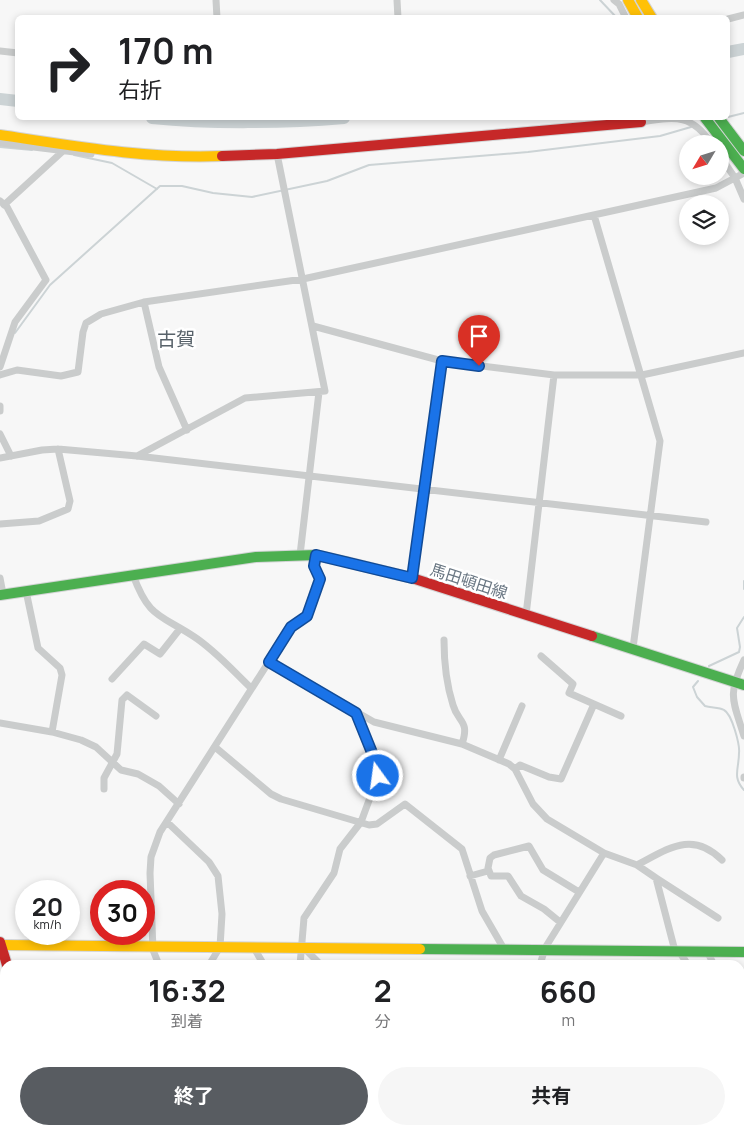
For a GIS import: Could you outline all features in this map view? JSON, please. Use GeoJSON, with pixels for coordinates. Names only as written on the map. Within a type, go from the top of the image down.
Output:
{"type":"FeatureCollection","features":[{"type":"Feature","properties":{"kind":"main road"},"geometry":{"type":"LineString","coordinates":[[641,0],[650,15]]}},
{"type":"Feature","properties":{"kind":"main road"},"geometry":{"type":"LineString","coordinates":[[622,1],[635,15]]}},
{"type":"Feature","properties":{"kind":"main road"},"geometry":{"type":"LineString","coordinates":[[707,120],[744,169]]}},
{"type":"Feature","properties":{"kind":"main road"},"geometry":{"type":"LineString","coordinates":[[721,120],[744,151]]}},
{"type":"Feature","properties":{"kind":"main road"},"geometry":{"type":"LineString","coordinates":[[0,135],[110,152],[196,157],[277,154],[641,122]]}},
{"type":"Feature","properties":{"kind":"main road","name":"馬田頓田線"},"geometry":{"type":"LineString","coordinates":[[2,595],[256,557],[300,554],[316,555],[412,578],[744,685]]}},
{"type":"Feature","properties":{"kind":"main road"},"geometry":{"type":"LineString","coordinates":[[5,960],[0,944],[90,945]]}},
{"type":"Feature","properties":{"kind":"main road"},"geometry":{"type":"LineString","coordinates":[[153,945],[254,948],[545,948],[744,952]]}},
{"type":"Feature","properties":{"kind":"street"},"geometry":{"type":"LineString","coordinates":[[216,0],[216,15]]}},
{"type":"Feature","properties":{"kind":"street"},"geometry":{"type":"LineString","coordinates":[[397,1],[398,15]]}},
{"type":"Feature","properties":{"kind":"street"},"geometry":{"type":"LineString","coordinates":[[622,1],[625,15]]}},
{"type":"Feature","properties":{"kind":"street"},"geometry":{"type":"LineString","coordinates":[[730,18],[744,15]]}},
{"type":"Feature","properties":{"kind":"street"},"geometry":{"type":"LineString","coordinates":[[0,51],[15,54]]}},
{"type":"Feature","properties":{"kind":"street"},"geometry":{"type":"LineString","coordinates":[[641,122],[658,120]]}},
{"type":"Feature","properties":{"kind":"street"},"geometry":{"type":"LineString","coordinates":[[686,120],[701,128],[706,135]]}},
{"type":"Feature","properties":{"kind":"street"},"geometry":{"type":"LineString","coordinates":[[0,143],[61,153],[96,154],[110,152]]}},
{"type":"Feature","properties":{"kind":"street"},"geometry":{"type":"LineString","coordinates":[[0,367],[15,322],[46,280],[2,203],[61,153]]}},
{"type":"Feature","properties":{"kind":"street"},"geometry":{"type":"LineString","coordinates":[[137,456],[245,398],[325,391],[326,386],[277,154]]}},
{"type":"Feature","properties":{"kind":"street"},"geometry":{"type":"LineString","coordinates":[[729,169],[744,199]]}},
{"type":"Feature","properties":{"kind":"street"},"geometry":{"type":"LineString","coordinates":[[0,375],[17,370],[61,376],[78,372],[83,332],[86,323],[101,314],[144,302],[303,279],[716,188],[744,173]]}},
{"type":"Feature","properties":{"kind":"street"},"geometry":{"type":"LineString","coordinates":[[594,215],[660,441],[633,648]]}},
{"type":"Feature","properties":{"kind":"street"},"geometry":{"type":"LineString","coordinates":[[144,302],[159,367],[187,430]]}},
{"type":"Feature","properties":{"kind":"street"},"geometry":{"type":"LineString","coordinates":[[313,326],[442,361],[554,376],[642,375],[744,353]]}},
{"type":"Feature","properties":{"kind":"street"},"geometry":{"type":"LineString","coordinates":[[412,578],[442,361]]}},
{"type":"Feature","properties":{"kind":"street"},"geometry":{"type":"LineString","coordinates":[[526,615],[554,376]]}},
{"type":"Feature","properties":{"kind":"street"},"geometry":{"type":"LineString","coordinates":[[300,554],[319,392]]}},
{"type":"Feature","properties":{"kind":"street"},"geometry":{"type":"LineString","coordinates":[[0,434],[11,456]]}},
{"type":"Feature","properties":{"kind":"street"},"geometry":{"type":"LineString","coordinates":[[0,458],[58,449],[137,456],[309,474],[706,522]]}},
{"type":"Feature","properties":{"kind":"street"},"geometry":{"type":"LineString","coordinates":[[0,524],[39,521],[68,509],[70,501],[58,449]]}},
{"type":"Feature","properties":{"kind":"street"},"geometry":{"type":"LineString","coordinates":[[152,880],[151,856],[160,832],[291,627],[307,616],[320,579],[314,566],[316,555]]}},
{"type":"Feature","properties":{"kind":"street"},"geometry":{"type":"LineString","coordinates":[[133,575],[140,594],[153,612],[179,630],[193,636],[252,688]]}},
{"type":"Feature","properties":{"kind":"street"},"geometry":{"type":"LineString","coordinates":[[0,578],[2,595]]}},
{"type":"Feature","properties":{"kind":"street"},"geometry":{"type":"LineString","coordinates":[[26,591],[38,648],[60,668],[62,675],[52,732]]}},
{"type":"Feature","properties":{"kind":"street"},"geometry":{"type":"LineString","coordinates":[[112,679],[144,644],[160,654],[179,630]]}},
{"type":"Feature","properties":{"kind":"street"},"geometry":{"type":"LineString","coordinates":[[444,640],[444,669],[453,708],[462,719],[466,732],[462,744]]}},
{"type":"Feature","properties":{"kind":"street"},"geometry":{"type":"LineString","coordinates":[[541,656],[573,684],[569,692],[621,716]]}},
{"type":"Feature","properties":{"kind":"street"},"geometry":{"type":"LineString","coordinates":[[744,660],[734,681],[733,705],[744,736]]}},
{"type":"Feature","properties":{"kind":"street"},"geometry":{"type":"LineString","coordinates":[[269,662],[356,713],[394,728],[462,744],[515,769],[539,812],[604,853],[637,865],[718,918]]}},
{"type":"Feature","properties":{"kind":"street"},"geometry":{"type":"LineString","coordinates":[[104,790],[104,778],[117,754],[122,700],[127,695],[156,716]]}},
{"type":"Feature","properties":{"kind":"street"},"geometry":{"type":"LineString","coordinates":[[515,769],[520,765],[549,777],[561,779],[594,704]]}},
{"type":"Feature","properties":{"kind":"street"},"geometry":{"type":"LineString","coordinates":[[499,760],[522,706]]}},
{"type":"Feature","properties":{"kind":"street"},"geometry":{"type":"LineString","coordinates":[[301,960],[304,918],[334,873],[340,849],[361,822],[379,770],[356,713]]}},
{"type":"Feature","properties":{"kind":"street"},"geometry":{"type":"LineString","coordinates":[[0,723],[52,732],[96,747],[121,770],[138,774],[159,786],[179,804]]}},
{"type":"Feature","properties":{"kind":"street"},"geometry":{"type":"LineString","coordinates":[[215,747],[276,796],[369,825],[377,824],[405,804],[462,849],[482,911],[504,949]]}},
{"type":"Feature","properties":{"kind":"street"},"geometry":{"type":"LineString","coordinates":[[167,822],[208,862],[218,876],[222,914],[220,947],[212,960]]}},
{"type":"Feature","properties":{"kind":"street"},"geometry":{"type":"LineString","coordinates":[[637,865],[674,845],[684,843],[709,850],[722,860]]}},
{"type":"Feature","properties":{"kind":"street"},"geometry":{"type":"LineString","coordinates":[[560,922],[544,909],[521,896],[508,876],[492,877],[488,871],[491,856],[529,846],[543,870],[579,892]]}},
{"type":"Feature","properties":{"kind":"street"},"geometry":{"type":"LineString","coordinates":[[541,960],[545,948],[560,922],[604,853]]}},
{"type":"Feature","properties":{"kind":"street"},"geometry":{"type":"LineString","coordinates":[[470,876],[488,871]]}},
{"type":"Feature","properties":{"kind":"street"},"geometry":{"type":"LineString","coordinates":[[656,878],[677,951],[684,960]]}},
{"type":"Feature","properties":{"kind":"street"},"geometry":{"type":"LineString","coordinates":[[153,945],[158,960]]}},
{"type":"Feature","properties":{"kind":"street"},"geometry":{"type":"LineString","coordinates":[[302,947],[316,960]]}},
{"type":"Feature","properties":{"kind":"street"},"geometry":{"type":"LineString","coordinates":[[254,948],[261,960]]}},
{"type":"Feature","properties":{"kind":"street"},"geometry":{"type":"LineString","coordinates":[[707,951],[712,960]]}},
{"type":"Feature","properties":{"kind":"waterway"},"geometry":{"type":"LineString","coordinates":[[600,0],[614,15]]}},
{"type":"Feature","properties":{"kind":"waterway"},"geometry":{"type":"LineString","coordinates":[[730,52],[744,49]]}},
{"type":"Feature","properties":{"kind":"waterway"},"geometry":{"type":"LineString","coordinates":[[0,99],[15,101]]}},
{"type":"Feature","properties":{"kind":"waterway"},"geometry":{"type":"LineString","coordinates":[[730,116],[744,113]]}},
{"type":"Feature","properties":{"kind":"waterway"},"geometry":{"type":"LineString","coordinates":[[183,120],[248,122],[313,120]]}},
{"type":"Feature","properties":{"kind":"waterway"},"geometry":{"type":"LineString","coordinates":[[15,333],[50,285],[160,186],[182,186],[213,193],[252,197],[327,181],[369,165],[528,152],[660,136],[691,127]]}},
{"type":"Feature","properties":{"kind":"waterway"},"geometry":{"type":"LineString","coordinates":[[0,147],[32,150]]}},
{"type":"Feature","properties":{"kind":"waterway"},"geometry":{"type":"LineString","coordinates":[[74,155],[112,163],[157,189]]}},
{"type":"Feature","properties":{"kind":"waterway"},"geometry":{"type":"LineString","coordinates":[[744,581],[744,589]]}},
{"type":"Feature","properties":{"kind":"waterway"},"geometry":{"type":"LineString","coordinates":[[709,666],[739,652],[737,628],[744,617]]}},
{"type":"Feature","properties":{"kind":"waterway"},"geometry":{"type":"LineString","coordinates":[[698,681],[693,687],[697,697],[705,706],[724,710],[733,723],[739,749],[737,777],[744,790]]}},
{"type":"Feature","properties":{"kind":"traffic: fast"},"geometry":{"type":"LineString","coordinates":[[707,120],[744,169]]}},
{"type":"Feature","properties":{"kind":"traffic: fast"},"geometry":{"type":"LineString","coordinates":[[721,120],[744,151]]}},
{"type":"Feature","properties":{"kind":"traffic: fast"},"geometry":{"type":"LineString","coordinates":[[0,595],[256,557],[316,555],[347,562]]}},
{"type":"Feature","properties":{"kind":"traffic: fast"},"geometry":{"type":"LineString","coordinates":[[592,636],[744,685]]}},
{"type":"Feature","properties":{"kind":"traffic: fast"},"geometry":{"type":"LineString","coordinates":[[420,949],[744,952]]}},
{"type":"Feature","properties":{"kind":"traffic: slow"},"geometry":{"type":"LineString","coordinates":[[628,0],[636,15]]}},
{"type":"Feature","properties":{"kind":"traffic: slow"},"geometry":{"type":"LineString","coordinates":[[641,0],[650,15]]}},
{"type":"Feature","properties":{"kind":"traffic: slow"},"geometry":{"type":"LineString","coordinates":[[0,135],[138,154],[222,156]]}},
{"type":"Feature","properties":{"kind":"traffic: slow"},"geometry":{"type":"LineString","coordinates":[[0,945],[420,949]]}},
{"type":"Feature","properties":{"kind":"traffic: jam"},"geometry":{"type":"LineString","coordinates":[[222,156],[277,154],[641,122]]}},
{"type":"Feature","properties":{"kind":"traffic: jam"},"geometry":{"type":"LineString","coordinates":[[347,562],[412,578],[592,636]]}},
{"type":"Feature","properties":{"kind":"traffic: jam"},"geometry":{"type":"LineString","coordinates":[[0,942],[5,960]]}},
{"type":"Feature","properties":{"kind":"district","name":"古賀"},"geometry":{"type":"Point","coordinates":[176,339]}},
{"type":"Feature","properties":{"kind":"route"},"geometry":{"type":"LineString","coordinates":[[378,776],[379,770],[356,713],[269,662],[291,627],[307,616],[320,579],[314,566],[316,555],[412,578],[442,361],[479,366]]}}]}
